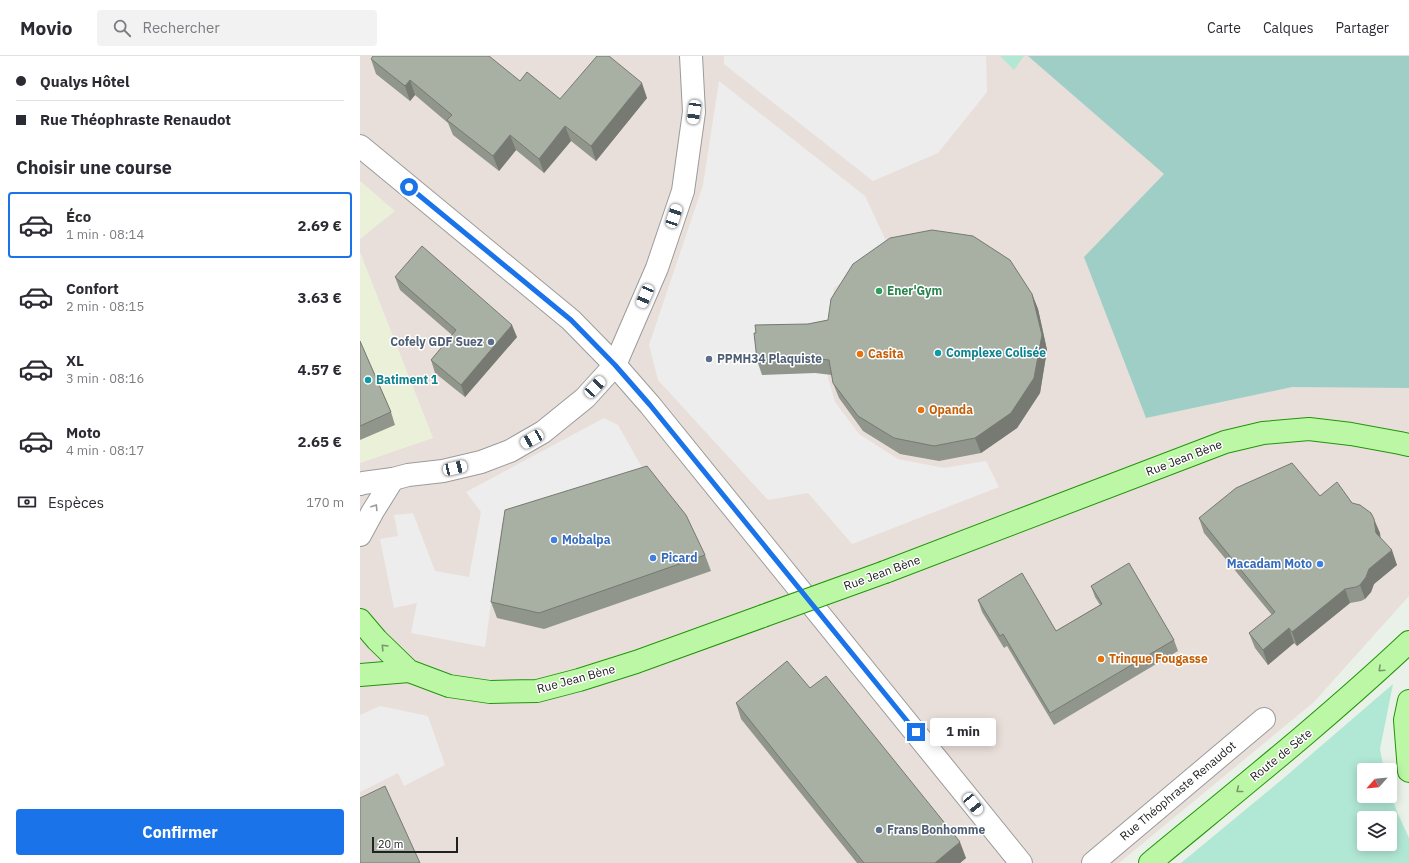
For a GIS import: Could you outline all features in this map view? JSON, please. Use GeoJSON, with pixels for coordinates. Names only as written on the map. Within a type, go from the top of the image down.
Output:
{"type":"FeatureCollection","features":[{"type":"Feature","properties":{"kind":"main road","name":"Rue Jean Bène"},"geometry":{"type":"LineString","coordinates":[[360,620],[377,640],[409,671],[449,686],[490,692],[537,691],[579,680],[629,664],[885,572],[1225,442],[1263,433],[1309,428],[1400,442],[1409,445]]}},
{"type":"Feature","properties":{"kind":"main road","name":"Rue Jean Bène"},"geometry":{"type":"LineString","coordinates":[[1351,434],[1409,460]]}},
{"type":"Feature","properties":{"kind":"main road","name":"Route de Sète"},"geometry":{"type":"LineString","coordinates":[[1150,863],[1315,727],[1409,642]]}},
{"type":"Feature","properties":{"kind":"main road","name":"Rue Jean Bène"},"geometry":{"type":"LineString","coordinates":[[360,675],[409,671]]}},
{"type":"Feature","properties":{"kind":"main road"},"geometry":{"type":"LineString","coordinates":[[1409,700],[1405,720],[1409,771]]}},
{"type":"Feature","properties":{"kind":"street"},"geometry":{"type":"LineString","coordinates":[[360,484],[408,475],[442,471],[481,462],[510,451],[543,432],[573,408],[615,365],[657,268],[683,190],[694,112],[691,56]]}},
{"type":"Feature","properties":{"kind":"street"},"geometry":{"type":"LineString","coordinates":[[360,146],[571,320],[615,365],[650,405],[1021,863]]}},
{"type":"Feature","properties":{"kind":"street"},"geometry":{"type":"LineString","coordinates":[[360,535],[393,479]]}},
{"type":"Feature","properties":{"kind":"street","name":"Rue Théophraste Renaudot"},"geometry":{"type":"LineString","coordinates":[[1093,863],[1264,719]]}},
{"type":"Feature","properties":{"kind":"shaded area"},"geometry":{"type":"Polygon","coordinates":[[[360,56],[1409,56],[1409,596],[1314,702],[1119,863],[360,863],[360,463],[433,438],[360,252],[360,239],[395,211],[360,181],[360,56]]]}},
{"type":"Feature","properties":{"kind":"shaded area"},"geometry":{"type":"Polygon","coordinates":[[[724,56],[986,56],[987,92],[938,153],[873,181],[724,64],[724,56]]]}},
{"type":"Feature","properties":{"kind":"shaded area"},"geometry":{"type":"Polygon","coordinates":[[[1028,56],[1409,56],[1409,388],[1292,387],[1146,418],[1084,257],[1164,174],[1028,56]]]}},
{"type":"Feature","properties":{"kind":"shaded area"},"geometry":{"type":"Polygon","coordinates":[[[719,81],[865,196],[888,245],[834,288],[828,324],[828,378],[835,402],[859,434],[898,459],[944,468],[986,461],[999,487],[852,544],[808,493],[768,500],[658,380],[649,345],[703,185],[719,81]]]}},
{"type":"Feature","properties":{"kind":"shaded area"},"geometry":{"type":"Polygon","coordinates":[[[360,181],[395,211],[360,239],[360,181]]]}},
{"type":"Feature","properties":{"kind":"shaded area"},"geometry":{"type":"Polygon","coordinates":[[[360,252],[433,438],[360,463],[360,252]]]}},
{"type":"Feature","properties":{"kind":"shaded area"},"geometry":{"type":"Polygon","coordinates":[[[604,418],[618,425],[644,471],[502,522],[485,647],[411,633],[417,603],[394,608],[380,539],[398,536],[394,515],[413,513],[435,571],[469,577],[481,512],[466,492],[604,418]]]}},
{"type":"Feature","properties":{"kind":"shaded area"},"geometry":{"type":"Polygon","coordinates":[[[380,706],[428,716],[445,765],[404,786],[398,773],[360,792],[360,715],[380,706]]]}},
{"type":"Feature","properties":{"kind":"green space"},"geometry":{"type":"Polygon","coordinates":[[[1000,56],[1024,56],[1014,70],[1000,56]]]}},
{"type":"Feature","properties":{"kind":"green space"},"geometry":{"type":"Polygon","coordinates":[[[1393,684],[1380,749],[1383,763],[1357,763],[1357,803],[1394,803],[1397,811],[1357,811],[1357,851],[1397,851],[1397,812],[1409,838],[1409,863],[1181,863],[1285,777],[1393,684]]]}},
{"type":"Feature","properties":{"kind":"building"},"geometry":{"type":"Polygon","coordinates":[[[373,56],[489,56],[520,81],[527,72],[560,99],[597,56],[609,56],[642,83],[591,146],[565,126],[539,159],[510,135],[493,156],[447,120],[452,115],[410,80],[405,86],[371,59],[373,56]]]}},
{"type":"Feature","properties":{"kind":"building","name":"Complexe Colisée"},"geometry":{"type":"Polygon","coordinates":[[[932,230],[973,236],[1010,260],[1032,294],[1042,335],[1034,378],[1011,413],[975,438],[934,446],[894,438],[858,416],[833,383],[829,360],[810,358],[757,360],[754,333],[756,333],[755,325],[808,324],[828,320],[831,299],[853,264],[890,238],[932,230]]]}},
{"type":"Feature","properties":{"kind":"building"},"geometry":{"type":"Polygon","coordinates":[[[422,246],[512,325],[461,385],[431,360],[456,330],[395,277],[422,246]]]}},
{"type":"Feature","properties":{"kind":"building","name":"Batiment 1"},"geometry":{"type":"Polygon","coordinates":[[[360,341],[391,412],[360,426],[360,341]]]}},
{"type":"Feature","properties":{"kind":"building"},"geometry":{"type":"Polygon","coordinates":[[[1292,463],[1320,496],[1337,482],[1352,503],[1360,505],[1371,513],[1374,519],[1376,533],[1392,550],[1369,569],[1366,577],[1360,585],[1345,589],[1292,632],[1289,628],[1263,650],[1249,633],[1275,612],[1199,518],[1236,488],[1292,463]]]}},
{"type":"Feature","properties":{"kind":"building"},"geometry":{"type":"Polygon","coordinates":[[[647,466],[686,515],[705,555],[539,613],[491,602],[505,510],[647,466]]]}},
{"type":"Feature","properties":{"kind":"building"},"geometry":{"type":"Polygon","coordinates":[[[1129,563],[1174,640],[1050,713],[1003,634],[1000,636],[978,600],[1022,573],[1056,631],[1102,604],[1091,586],[1129,563]]]}},
{"type":"Feature","properties":{"kind":"building"},"geometry":{"type":"Polygon","coordinates":[[[787,661],[810,688],[826,676],[960,842],[935,863],[864,863],[736,703],[787,661]]]}},
{"type":"Feature","properties":{"kind":"building"},"geometry":{"type":"Polygon","coordinates":[[[385,786],[420,863],[360,863],[360,798],[385,786]]]}},
{"type":"Feature","properties":{"kind":"place","name":"Ener'Gym"},"geometry":{"type":"Point","coordinates":[879,291]}},
{"type":"Feature","properties":{"kind":"place","name":"Cofely GDF Suez"},"geometry":{"type":"Point","coordinates":[491,342]}},
{"type":"Feature","properties":{"kind":"place","name":"Complexe Colisée"},"geometry":{"type":"Point","coordinates":[938,353]}},
{"type":"Feature","properties":{"kind":"place","name":"Casita"},"geometry":{"type":"Point","coordinates":[860,354]}},
{"type":"Feature","properties":{"kind":"place","name":"PPMH34 Plaquiste"},"geometry":{"type":"Point","coordinates":[709,359]}},
{"type":"Feature","properties":{"kind":"place","name":"Batiment 1"},"geometry":{"type":"Point","coordinates":[368,380]}},
{"type":"Feature","properties":{"kind":"place","name":"Opanda"},"geometry":{"type":"Point","coordinates":[921,410]}},
{"type":"Feature","properties":{"kind":"place","name":"Mobalpa"},"geometry":{"type":"Point","coordinates":[554,540]}},
{"type":"Feature","properties":{"kind":"place","name":"Picard"},"geometry":{"type":"Point","coordinates":[653,558]}},
{"type":"Feature","properties":{"kind":"place","name":"Macadam Moto"},"geometry":{"type":"Point","coordinates":[1320,564]}},
{"type":"Feature","properties":{"kind":"place","name":"Trinque Fougasse"},"geometry":{"type":"Point","coordinates":[1101,659]}},
{"type":"Feature","properties":{"kind":"place","name":"Frans Bonhomme"},"geometry":{"type":"Point","coordinates":[879,830]}},
{"type":"Feature","properties":{"kind":"route"},"geometry":{"type":"LineString","coordinates":[[409,187],[571,320],[615,365],[650,405],[916,732]]}}]}
